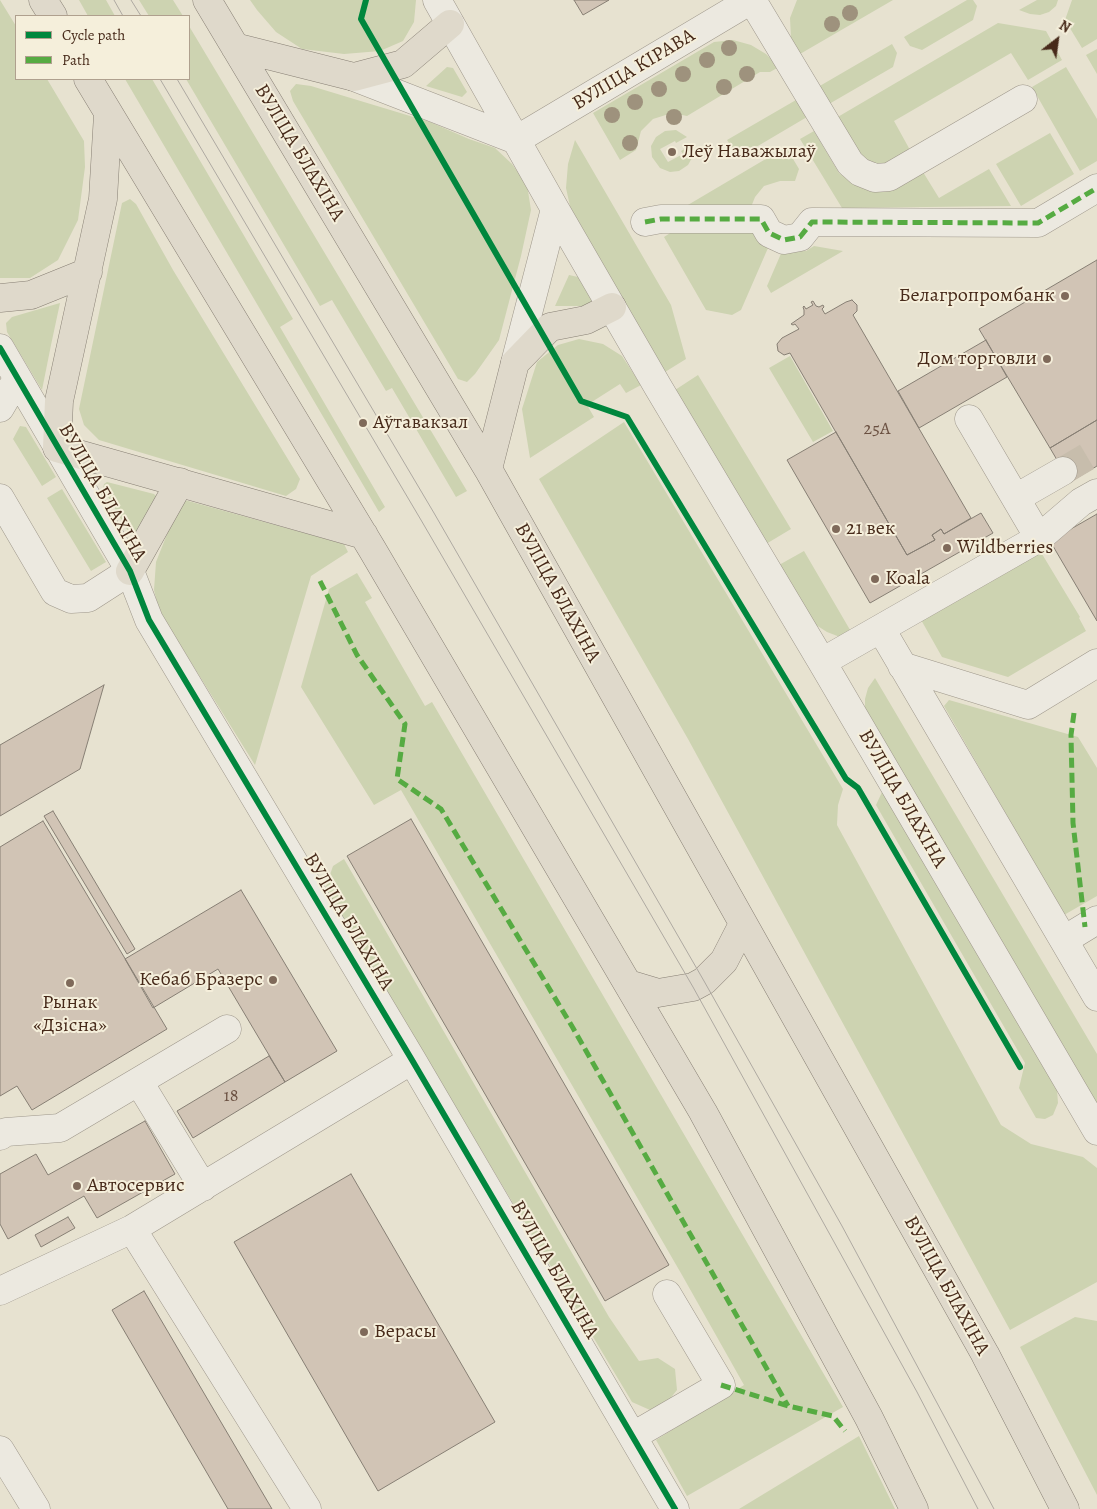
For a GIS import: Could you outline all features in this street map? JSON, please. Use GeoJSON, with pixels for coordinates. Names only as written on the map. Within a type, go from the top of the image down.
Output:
{"type":"FeatureCollection","features":[{"type":"Feature","properties":{"kind":"main road"},"geometry":{"type":"LineString","coordinates":[[43,0],[51,15]]}},
{"type":"Feature","properties":{"kind":"main road","name":"ВУЛІЦА БЛАХІНА"},"geometry":{"type":"LineString","coordinates":[[207,0],[488,469],[985,1354],[1065,1509]]}},
{"type":"Feature","properties":{"kind":"main road"},"geometry":{"type":"LineString","coordinates":[[235,47],[354,77],[403,64],[450,24]]}},
{"type":"Feature","properties":{"kind":"main road"},"geometry":{"type":"LineString","coordinates":[[89,80],[364,535],[703,1112],[864,1409],[914,1509]]}},
{"type":"Feature","properties":{"kind":"main road"},"geometry":{"type":"LineString","coordinates":[[108,114],[103,199],[59,401],[58,448],[364,535]]}},
{"type":"Feature","properties":{"kind":"main road"},"geometry":{"type":"LineString","coordinates":[[0,298],[31,295],[88,272]]}},
{"type":"Feature","properties":{"kind":"main road"},"geometry":{"type":"LineString","coordinates":[[488,469],[515,363],[550,327],[586,320],[612,307]]}},
{"type":"Feature","properties":{"kind":"main road"},"geometry":{"type":"LineString","coordinates":[[130,572],[180,482]]}},
{"type":"Feature","properties":{"kind":"main road"},"geometry":{"type":"LineString","coordinates":[[628,984],[658,993],[693,987],[704,981],[724,961],[743,924]]}},
{"type":"Feature","properties":{"kind":"street","name":"ВУЛІЦА БЛАХІНА"},"geometry":{"type":"LineString","coordinates":[[437,0],[612,307],[1097,1131]]}},
{"type":"Feature","properties":{"kind":"street"},"geometry":{"type":"LineString","coordinates":[[752,0],[850,164],[860,172],[875,178],[889,177],[1023,99]]}},
{"type":"Feature","properties":{"kind":"street","name":"ВУЛІЦА КІРАВА"},"geometry":{"type":"LineString","coordinates":[[516,140],[752,0]]}},
{"type":"Feature","properties":{"kind":"street"},"geometry":{"type":"LineString","coordinates":[[354,77],[516,140]]}},
{"type":"Feature","properties":{"kind":"street"},"geometry":{"type":"LineString","coordinates":[[645,222],[661,219],[761,219],[769,232],[784,240],[800,237],[812,222],[1038,223],[1097,188]]}},
{"type":"Feature","properties":{"kind":"street"},"geometry":{"type":"LineString","coordinates":[[515,363],[555,209]]}},
{"type":"Feature","properties":{"kind":"street","name":"ВУЛІЦА БЛАХІНА"},"geometry":{"type":"LineString","coordinates":[[0,348],[130,572],[149,620],[412,1060],[675,1509]]}},
{"type":"Feature","properties":{"kind":"street"},"geometry":{"type":"LineString","coordinates":[[0,408],[17,379]]}},
{"type":"Feature","properties":{"kind":"street"},"geometry":{"type":"LineString","coordinates":[[969,419],[1039,538]]}},
{"type":"Feature","properties":{"kind":"street"},"geometry":{"type":"LineString","coordinates":[[1016,498],[1063,471]]}},
{"type":"Feature","properties":{"kind":"street"},"geometry":{"type":"LineString","coordinates":[[822,662],[1039,538],[1081,502],[1097,492]]}},
{"type":"Feature","properties":{"kind":"street"},"geometry":{"type":"LineString","coordinates":[[0,498],[55,592],[71,599],[88,598],[130,572]]}},
{"type":"Feature","properties":{"kind":"street"},"geometry":{"type":"LineString","coordinates":[[881,628],[1097,997]]}},
{"type":"Feature","properties":{"kind":"street"},"geometry":{"type":"LineString","coordinates":[[902,666],[1028,705],[1097,663]]}},
{"type":"Feature","properties":{"kind":"street"},"geometry":{"type":"LineString","coordinates":[[1064,940],[1097,920]]}},
{"type":"Feature","properties":{"kind":"street"},"geometry":{"type":"LineString","coordinates":[[0,1136],[6,1132],[60,1128],[227,1029]]}},
{"type":"Feature","properties":{"kind":"street"},"geometry":{"type":"LineString","coordinates":[[3,1282],[132,1229],[412,1060]]}},
{"type":"Feature","properties":{"kind":"street"},"geometry":{"type":"LineString","coordinates":[[139,1082],[203,1187]]}},
{"type":"Feature","properties":{"kind":"street"},"geometry":{"type":"LineString","coordinates":[[132,1229],[307,1508]]}},
{"type":"Feature","properties":{"kind":"street"},"geometry":{"type":"LineString","coordinates":[[633,1436],[721,1385],[667,1294]]}},
{"type":"Feature","properties":{"kind":"street"},"geometry":{"type":"LineString","coordinates":[[0,1450],[36,1509]]}},
{"type":"Feature","properties":{"kind":"green space"},"geometry":{"type":"Polygon","coordinates":[[[0,0],[15,24],[15,80],[48,80],[84,141],[85,167],[78,220],[58,260],[30,278],[0,278],[0,0]]]}},
{"type":"Feature","properties":{"kind":"green space"},"geometry":{"type":"Polygon","coordinates":[[[79,0],[106,0],[114,15],[87,15],[79,0]]]}},
{"type":"Feature","properties":{"kind":"green space"},"geometry":{"type":"Polygon","coordinates":[[[139,0],[173,0],[182,15],[148,15],[139,0]]]}},
{"type":"Feature","properties":{"kind":"green space"},"geometry":{"type":"Polygon","coordinates":[[[250,0],[416,0],[414,22],[403,41],[380,51],[344,54],[302,49],[276,32],[250,0]]]}},
{"type":"Feature","properties":{"kind":"green space"},"geometry":{"type":"Polygon","coordinates":[[[797,0],[893,0],[800,54],[791,38],[790,18],[797,0]]]}},
{"type":"Feature","properties":{"kind":"green space"},"geometry":{"type":"Polygon","coordinates":[[[967,0],[973,0],[977,6],[973,20],[922,50],[910,46],[904,37],[967,0]]]}},
{"type":"Feature","properties":{"kind":"green space"},"geometry":{"type":"Polygon","coordinates":[[[1037,0],[1058,0],[1056,6],[1049,12],[1040,15],[1019,10],[1037,0]]]}},
{"type":"Feature","properties":{"kind":"green space"},"geometry":{"type":"Polygon","coordinates":[[[1072,0],[1097,0],[1097,39],[1082,48],[1065,20],[1072,0]]]}},
{"type":"Feature","properties":{"kind":"green space"},"geometry":{"type":"Polygon","coordinates":[[[998,23],[1046,31],[1062,60],[1028,80],[1011,53],[894,121],[910,150],[888,163],[878,165],[867,161],[858,154],[836,118],[998,23]]]}},
{"type":"Feature","properties":{"kind":"green space"},"geometry":{"type":"Polygon","coordinates":[[[190,28],[467,491],[456,497],[392,388],[386,391],[332,300],[320,306],[187,80],[190,80],[190,28]]]}},
{"type":"Feature","properties":{"kind":"green space"},"geometry":{"type":"Polygon","coordinates":[[[733,40],[751,45],[766,54],[779,67],[770,72],[760,72],[687,116],[672,113],[653,119],[641,131],[636,150],[620,160],[593,113],[714,42],[733,40]]]}},
{"type":"Feature","properties":{"kind":"green space"},"geometry":{"type":"Polygon","coordinates":[[[892,44],[897,53],[893,67],[829,104],[818,87],[892,44]]]}},
{"type":"Feature","properties":{"kind":"green space"},"geometry":{"type":"Polygon","coordinates":[[[1097,49],[1097,74],[1086,55],[1097,49]]]}},
{"type":"Feature","properties":{"kind":"green space"},"geometry":{"type":"Polygon","coordinates":[[[447,67],[453,68],[467,92],[462,97],[426,86],[447,67]]]}},
{"type":"Feature","properties":{"kind":"green space"},"geometry":{"type":"Polygon","coordinates":[[[1066,67],[1097,119],[1097,161],[1080,171],[1032,87],[1066,67]]]}},
{"type":"Feature","properties":{"kind":"green space"},"geometry":{"type":"Polygon","coordinates":[[[126,80],[153,80],[293,319],[280,327],[385,507],[379,512],[126,80]]]}},
{"type":"Feature","properties":{"kind":"green space"},"geometry":{"type":"Polygon","coordinates":[[[296,84],[311,86],[430,122],[495,148],[512,164],[527,185],[531,210],[499,340],[475,374],[467,382],[458,379],[293,101],[290,91],[296,84]]]}},
{"type":"Feature","properties":{"kind":"green space"},"geometry":{"type":"Polygon","coordinates":[[[796,100],[807,117],[746,153],[733,149],[727,140],[796,100]]]}},
{"type":"Feature","properties":{"kind":"green space"},"geometry":{"type":"Polygon","coordinates":[[[676,130],[687,137],[660,149],[668,162],[683,154],[681,151],[692,145],[693,156],[688,165],[679,171],[670,172],[660,168],[652,157],[651,146],[656,137],[665,131],[676,130]]]}},
{"type":"Feature","properties":{"kind":"green space"},"geometry":{"type":"Polygon","coordinates":[[[814,131],[839,173],[854,184],[874,192],[891,190],[923,172],[939,198],[989,169],[1011,206],[842,208],[800,139],[814,131]]]}},
{"type":"Feature","properties":{"kind":"green space"},"geometry":{"type":"Polygon","coordinates":[[[1050,133],[1074,174],[1021,206],[996,164],[1050,133]]]}},
{"type":"Feature","properties":{"kind":"green space"},"geometry":{"type":"Polygon","coordinates":[[[575,140],[671,305],[686,359],[665,372],[572,215],[566,188],[568,164],[575,140]]]}},
{"type":"Feature","properties":{"kind":"green space"},"geometry":{"type":"Polygon","coordinates":[[[786,147],[799,169],[795,181],[780,181],[764,186],[755,197],[749,212],[676,212],[786,147]]]}},
{"type":"Feature","properties":{"kind":"green space"},"geometry":{"type":"Polygon","coordinates":[[[130,199],[136,204],[173,270],[300,479],[296,489],[286,496],[99,440],[84,425],[79,409],[122,203],[130,199]]]}},
{"type":"Feature","properties":{"kind":"green space"},"geometry":{"type":"Polygon","coordinates":[[[681,226],[752,227],[768,248],[741,310],[732,315],[706,310],[664,237],[681,226]]]}},
{"type":"Feature","properties":{"kind":"green space"},"geometry":{"type":"Polygon","coordinates":[[[814,246],[843,251],[771,293],[767,286],[783,249],[806,251],[814,246]]]}},
{"type":"Feature","properties":{"kind":"green space"},"geometry":{"type":"Polygon","coordinates":[[[569,275],[578,277],[592,300],[587,306],[555,306],[569,275]]]}},
{"type":"Feature","properties":{"kind":"green space"},"geometry":{"type":"Polygon","coordinates":[[[60,303],[42,390],[7,332],[6,323],[12,317],[60,303]]]}},
{"type":"Feature","properties":{"kind":"green space"},"geometry":{"type":"Polygon","coordinates":[[[579,339],[603,344],[622,356],[641,385],[626,393],[620,384],[587,405],[594,417],[530,458],[522,409],[537,362],[558,345],[579,339]]]}},
{"type":"Feature","properties":{"kind":"green space"},"geometry":{"type":"Polygon","coordinates":[[[790,356],[833,431],[813,442],[769,368],[790,356]]]}},
{"type":"Feature","properties":{"kind":"green space"},"geometry":{"type":"Polygon","coordinates":[[[698,375],[791,529],[766,544],[675,390],[698,375]]]}},
{"type":"Feature","properties":{"kind":"green space"},"geometry":{"type":"Polygon","coordinates":[[[624,422],[843,789],[838,805],[837,825],[1001,1125],[1031,1144],[1083,1157],[1097,1168],[1097,1282],[1010,1330],[688,739],[539,479],[624,422]]]}},
{"type":"Feature","properties":{"kind":"green space"},"geometry":{"type":"Polygon","coordinates":[[[20,426],[26,427],[56,477],[42,486],[13,439],[20,426]]]}},
{"type":"Feature","properties":{"kind":"green space"},"geometry":{"type":"Polygon","coordinates":[[[107,482],[156,496],[136,533],[132,534],[128,531],[103,488],[107,482]]]}},
{"type":"Feature","properties":{"kind":"green space"},"geometry":{"type":"Polygon","coordinates":[[[62,489],[106,562],[91,571],[47,498],[62,489]]]}},
{"type":"Feature","properties":{"kind":"green space"},"geometry":{"type":"Polygon","coordinates":[[[181,499],[344,544],[348,552],[311,576],[255,765],[159,611],[154,590],[156,562],[181,499]]]}},
{"type":"Feature","properties":{"kind":"green space"},"geometry":{"type":"Polygon","coordinates":[[[1039,549],[1080,617],[1086,631],[1008,677],[942,657],[920,618],[1039,549]]]}},
{"type":"Feature","properties":{"kind":"green space"},"geometry":{"type":"Polygon","coordinates":[[[804,551],[853,635],[840,637],[827,632],[813,623],[779,565],[804,551]]]}},
{"type":"Feature","properties":{"kind":"green space"},"geometry":{"type":"Polygon","coordinates":[[[357,573],[372,598],[365,602],[425,706],[432,702],[843,1407],[687,1496],[656,1440],[744,1385],[401,790],[374,805],[301,687],[329,589],[357,573]]]}},
{"type":"Feature","properties":{"kind":"green space"},"geometry":{"type":"Polygon","coordinates":[[[875,678],[1097,1054],[1097,1105],[865,713],[865,699],[868,688],[875,678]]]}},
{"type":"Feature","properties":{"kind":"green space"},"geometry":{"type":"Polygon","coordinates":[[[949,700],[1078,737],[1097,768],[1097,896],[1064,915],[944,706],[949,700]]]}},
{"type":"Feature","properties":{"kind":"green space"},"geometry":{"type":"Polygon","coordinates":[[[883,790],[1057,1090],[1058,1103],[1053,1115],[1045,1119],[1036,1118],[1019,1088],[1025,1063],[876,805],[883,790]]]}},
{"type":"Feature","properties":{"kind":"green space"},"geometry":{"type":"Polygon","coordinates":[[[344,859],[609,1317],[639,1361],[658,1358],[675,1369],[677,1390],[665,1405],[650,1410],[632,1402],[325,889],[333,866],[344,859]]]}},
{"type":"Feature","properties":{"kind":"green space"},"geometry":{"type":"Polygon","coordinates":[[[1075,1317],[1097,1321],[1097,1495],[1020,1347],[1075,1317]]]}},
{"type":"Feature","properties":{"kind":"green space"},"geometry":{"type":"Polygon","coordinates":[[[859,1436],[895,1509],[739,1509],[859,1436]]]}},
{"type":"Feature","properties":{"kind":"building"},"geometry":{"type":"Polygon","coordinates":[[[574,0],[609,0],[583,15],[574,0]]]}},
{"type":"Feature","properties":{"kind":"building","name":"Дом торговли"},"geometry":{"type":"Polygon","coordinates":[[[1097,260],[1097,420],[1050,448],[979,329],[1097,260]]]}},
{"type":"Feature","properties":{"kind":"building"},"geometry":{"type":"Polygon","coordinates":[[[852,300],[857,305],[857,311],[853,315],[971,518],[944,534],[941,529],[932,535],[935,540],[907,555],[790,353],[784,355],[778,351],[777,344],[782,338],[799,329],[795,324],[791,324],[804,315],[804,306],[806,309],[813,305],[811,302],[813,301],[816,306],[823,305],[822,309],[825,314],[852,300]]]}},
{"type":"Feature","properties":{"kind":"building"},"geometry":{"type":"Polygon","coordinates":[[[986,340],[1007,377],[919,428],[898,391],[986,340]]]}},
{"type":"Feature","properties":{"kind":"building"},"geometry":{"type":"Polygon","coordinates":[[[1097,420],[1097,466],[1070,482],[1050,448],[1097,420]]]}},
{"type":"Feature","properties":{"kind":"building"},"geometry":{"type":"Polygon","coordinates":[[[836,432],[907,555],[935,540],[932,535],[941,529],[944,534],[981,513],[993,533],[870,603],[787,460],[836,432]]]}},
{"type":"Feature","properties":{"kind":"building"},"geometry":{"type":"Polygon","coordinates":[[[1097,514],[1097,621],[1050,541],[1097,514]]]}},
{"type":"Feature","properties":{"kind":"building"},"geometry":{"type":"Polygon","coordinates":[[[104,685],[80,769],[0,816],[0,745],[104,685]]]}},
{"type":"Feature","properties":{"kind":"building"},"geometry":{"type":"Polygon","coordinates":[[[53,811],[135,949],[127,954],[44,816],[53,811]]]}},
{"type":"Feature","properties":{"kind":"building"},"geometry":{"type":"Polygon","coordinates":[[[411,819],[669,1265],[605,1301],[347,856],[411,819]]]}},
{"type":"Feature","properties":{"kind":"building","name":"Рынак «Дзісна»"},"geometry":{"type":"Polygon","coordinates":[[[43,821],[167,1029],[32,1110],[17,1086],[0,1096],[0,847],[43,821]]]}},
{"type":"Feature","properties":{"kind":"building"},"geometry":{"type":"Polygon","coordinates":[[[241,890],[337,1051],[285,1082],[218,969],[153,1008],[125,959],[241,890]]]}},
{"type":"Feature","properties":{"kind":"building"},"geometry":{"type":"Polygon","coordinates":[[[269,1056],[285,1082],[193,1138],[177,1111],[269,1056]]]}},
{"type":"Feature","properties":{"kind":"building","name":"Автосервис"},"geometry":{"type":"Polygon","coordinates":[[[145,1121],[175,1174],[97,1218],[84,1196],[8,1239],[0,1224],[0,1174],[36,1154],[48,1175],[145,1121]]]}},
{"type":"Feature","properties":{"kind":"building","name":"Верасы"},"geometry":{"type":"Polygon","coordinates":[[[351,1174],[495,1422],[378,1491],[234,1242],[351,1174]]]}},
{"type":"Feature","properties":{"kind":"building"},"geometry":{"type":"Polygon","coordinates":[[[68,1217],[75,1228],[41,1247],[35,1235],[68,1217]]]}},
{"type":"Feature","properties":{"kind":"building"},"geometry":{"type":"Polygon","coordinates":[[[144,1291],[272,1509],[228,1509],[112,1310],[144,1291]]]}},
{"type":"Feature","properties":{"kind":"tunnel"},"geometry":{"type":"LineString","coordinates":[[1063,471],[1097,451]]}},
{"type":"Feature","properties":{"kind":"tram line"},"geometry":{"type":"LineString","coordinates":[[114,0],[122,15]]}},
{"type":"Feature","properties":{"kind":"tram line"},"geometry":{"type":"LineString","coordinates":[[131,0],[140,15]]}},
{"type":"Feature","properties":{"kind":"tram line"},"geometry":{"type":"LineString","coordinates":[[161,80],[421,520],[693,987],[917,1392],[978,1509]]}},
{"type":"Feature","properties":{"kind":"tram line"},"geometry":{"type":"LineString","coordinates":[[178,80],[434,513],[704,981],[842,1226],[994,1509]]}},
{"type":"Feature","properties":{"kind":"marked path"},"geometry":{"type":"LineString","coordinates":[[645,222],[661,219],[761,219],[769,233],[784,240],[800,237],[812,222],[1038,223],[1097,188]]}},
{"type":"Feature","properties":{"kind":"marked path"},"geometry":{"type":"LineString","coordinates":[[320,581],[357,655],[405,724],[397,779],[441,809],[573,1028],[788,1406]]}},
{"type":"Feature","properties":{"kind":"marked path"},"geometry":{"type":"LineString","coordinates":[[1074,713],[1071,735],[1073,823],[1085,927]]}},
{"type":"Feature","properties":{"kind":"marked path"},"geometry":{"type":"LineString","coordinates":[[721,1385],[788,1406],[833,1416],[845,1431]]}},
{"type":"Feature","properties":{"kind":"cycle path"},"geometry":{"type":"LineString","coordinates":[[366,0],[361,19],[581,401],[627,417],[846,779],[858,788],[1020,1067]]}},
{"type":"Feature","properties":{"kind":"cycle path"},"geometry":{"type":"LineString","coordinates":[[0,348],[130,571],[149,620],[412,1060],[675,1509]]}},
{"type":"Feature","properties":{"kind":"place","name":"Леў Наважылаў"},"geometry":{"type":"Point","coordinates":[672,152]}},
{"type":"Feature","properties":{"kind":"place","name":"Белагропромбанк"},"geometry":{"type":"Point","coordinates":[1065,296]}},
{"type":"Feature","properties":{"kind":"place","name":"Дом торговли"},"geometry":{"type":"Point","coordinates":[1047,359]}},
{"type":"Feature","properties":{"kind":"place","name":"Аўтавакзал"},"geometry":{"type":"Point","coordinates":[363,423]}},
{"type":"Feature","properties":{"kind":"place","name":"21 век"},"geometry":{"type":"Point","coordinates":[836,529]}},
{"type":"Feature","properties":{"kind":"place","name":"Wildberries"},"geometry":{"type":"Point","coordinates":[947,548]}},
{"type":"Feature","properties":{"kind":"place","name":"Koala"},"geometry":{"type":"Point","coordinates":[875,579]}},
{"type":"Feature","properties":{"kind":"place","name":"Кебаб Бразерс"},"geometry":{"type":"Point","coordinates":[273,980]}},
{"type":"Feature","properties":{"kind":"place","name":"Рынак «Дзісна»"},"geometry":{"type":"Point","coordinates":[70,983]}},
{"type":"Feature","properties":{"kind":"place","name":"Автосервис"},"geometry":{"type":"Point","coordinates":[77,1186]}},
{"type":"Feature","properties":{"kind":"place","name":"Верасы"},"geometry":{"type":"Point","coordinates":[364,1332]}}]}
